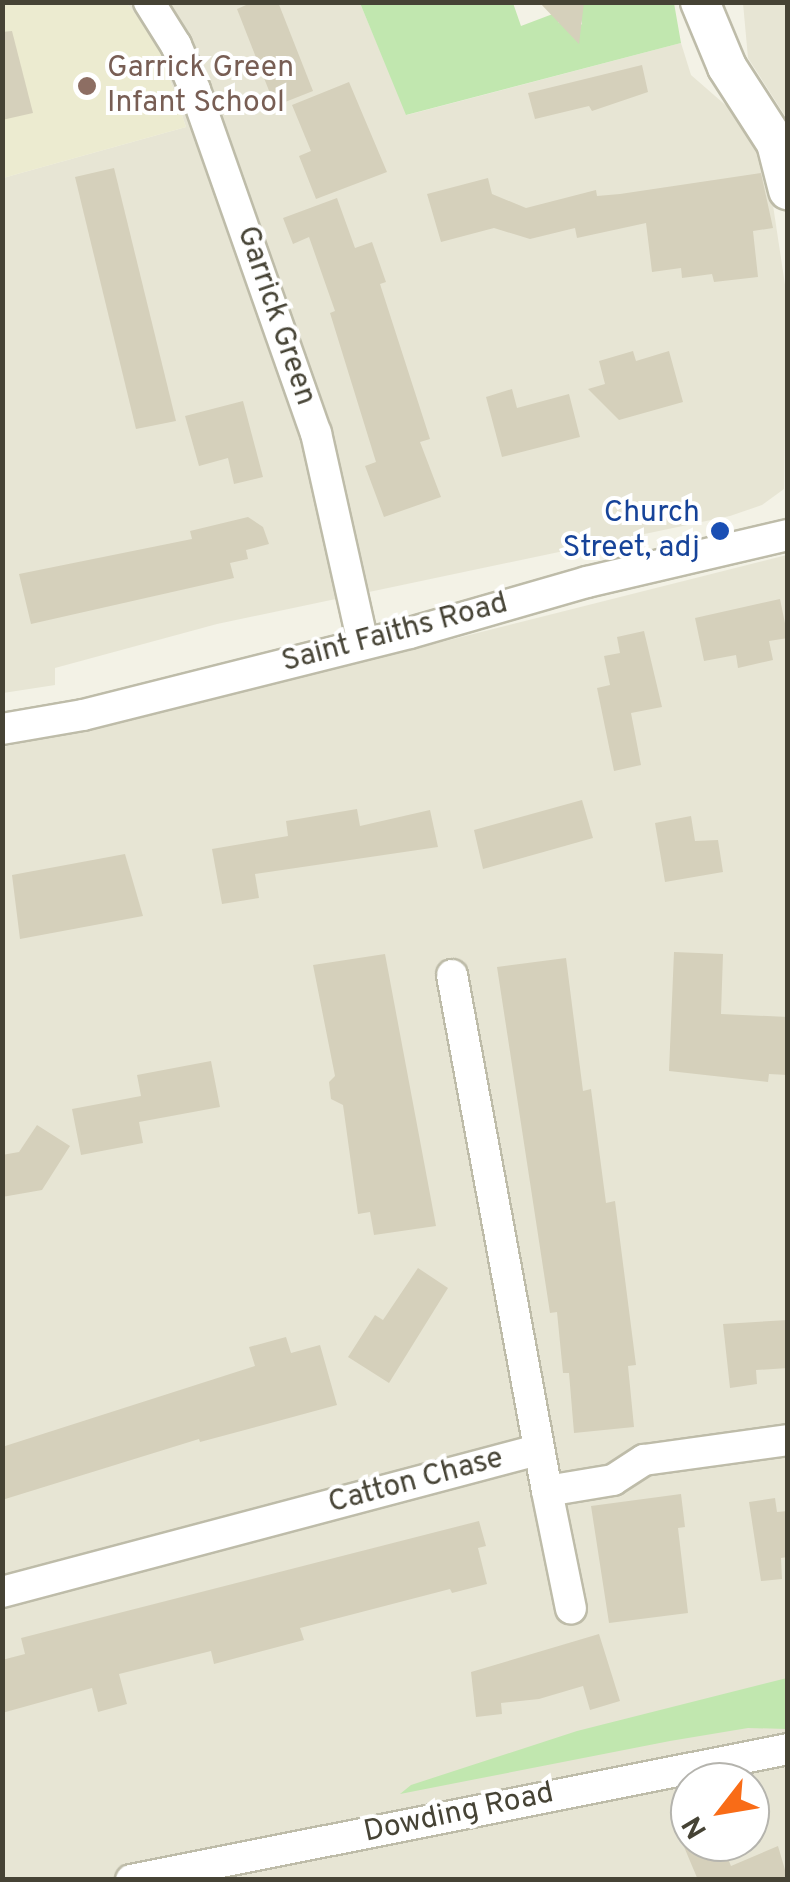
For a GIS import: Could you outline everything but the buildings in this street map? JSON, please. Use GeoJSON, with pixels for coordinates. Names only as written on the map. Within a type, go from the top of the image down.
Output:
{"type":"FeatureCollection","features":[{"type":"Feature","properties":{"kind":"street","name":"Garrick Green"},"geometry":{"type":"LineString","coordinates":[[149,2],[176,45],[195,90],[316,433],[363,643]]}},
{"type":"Feature","properties":{"kind":"street"},"geometry":{"type":"LineString","coordinates":[[700,2],[727,66],[776,143],[788,190]]}},
{"type":"Feature","properties":{"kind":"street","name":"Saint Faiths Road"},"geometry":{"type":"LineString","coordinates":[[2,729],[83,714],[587,582],[788,535]]}},
{"type":"Feature","properties":{"kind":"street","name":"Catton Chase"},"geometry":{"type":"LineString","coordinates":[[452,975],[538,1450],[571,1609]]}},
{"type":"Feature","properties":{"kind":"street"},"geometry":{"type":"LineString","coordinates":[[547,1491],[613,1480],[644,1460],[788,1440]]}},
{"type":"Feature","properties":{"kind":"street","name":"Catton Chase"},"geometry":{"type":"LineString","coordinates":[[2,1592],[538,1450]]}},
{"type":"Feature","properties":{"kind":"street","name":"Dowding Road"},"geometry":{"type":"LineString","coordinates":[[131,1880],[788,1750]]}},
{"type":"Feature","properties":{"kind":"shaded area","name":"Garrick Green Infant School"},"geometry":{"type":"Polygon","coordinates":[[[3,3],[127,3],[158,44],[186,127],[3,178],[3,3]]]}},
{"type":"Feature","properties":{"kind":"shaded area"},"geometry":{"type":"Polygon","coordinates":[[[127,3],[360,3],[407,115],[681,43],[691,75],[730,109],[757,147],[768,172],[787,298],[784,489],[762,505],[730,516],[217,624],[55,668],[55,685],[3,693],[3,178],[186,127],[158,44],[127,3]]]}},
{"type":"Feature","properties":{"kind":"shaded area"},"geometry":{"type":"Polygon","coordinates":[[[743,3],[787,3],[787,119],[748,58],[743,3]]]}},
{"type":"Feature","properties":{"kind":"shaded area"},"geometry":{"type":"Polygon","coordinates":[[[787,555],[787,1879],[3,1880],[3,747],[211,700],[787,555]]]}},
{"type":"Feature","properties":{"kind":"green space"},"geometry":{"type":"Polygon","coordinates":[[[360,3],[513,3],[521,26],[558,12],[558,22],[574,30],[582,24],[578,6],[587,3],[674,3],[681,43],[406,115],[360,3]]]}},
{"type":"Feature","properties":{"kind":"green space"},"geometry":{"type":"Polygon","coordinates":[[[787,1678],[787,1729],[748,1728],[670,1741],[400,1794],[411,1785],[577,1731],[787,1678]]]}},
{"type":"Feature","properties":{"kind":"place","name":"Garrick Green Infant School"},"geometry":{"type":"Point","coordinates":[87,86]}},
{"type":"Feature","properties":{"kind":"place","name":"Church Street, adj"},"geometry":{"type":"Point","coordinates":[720,531]}}]}
